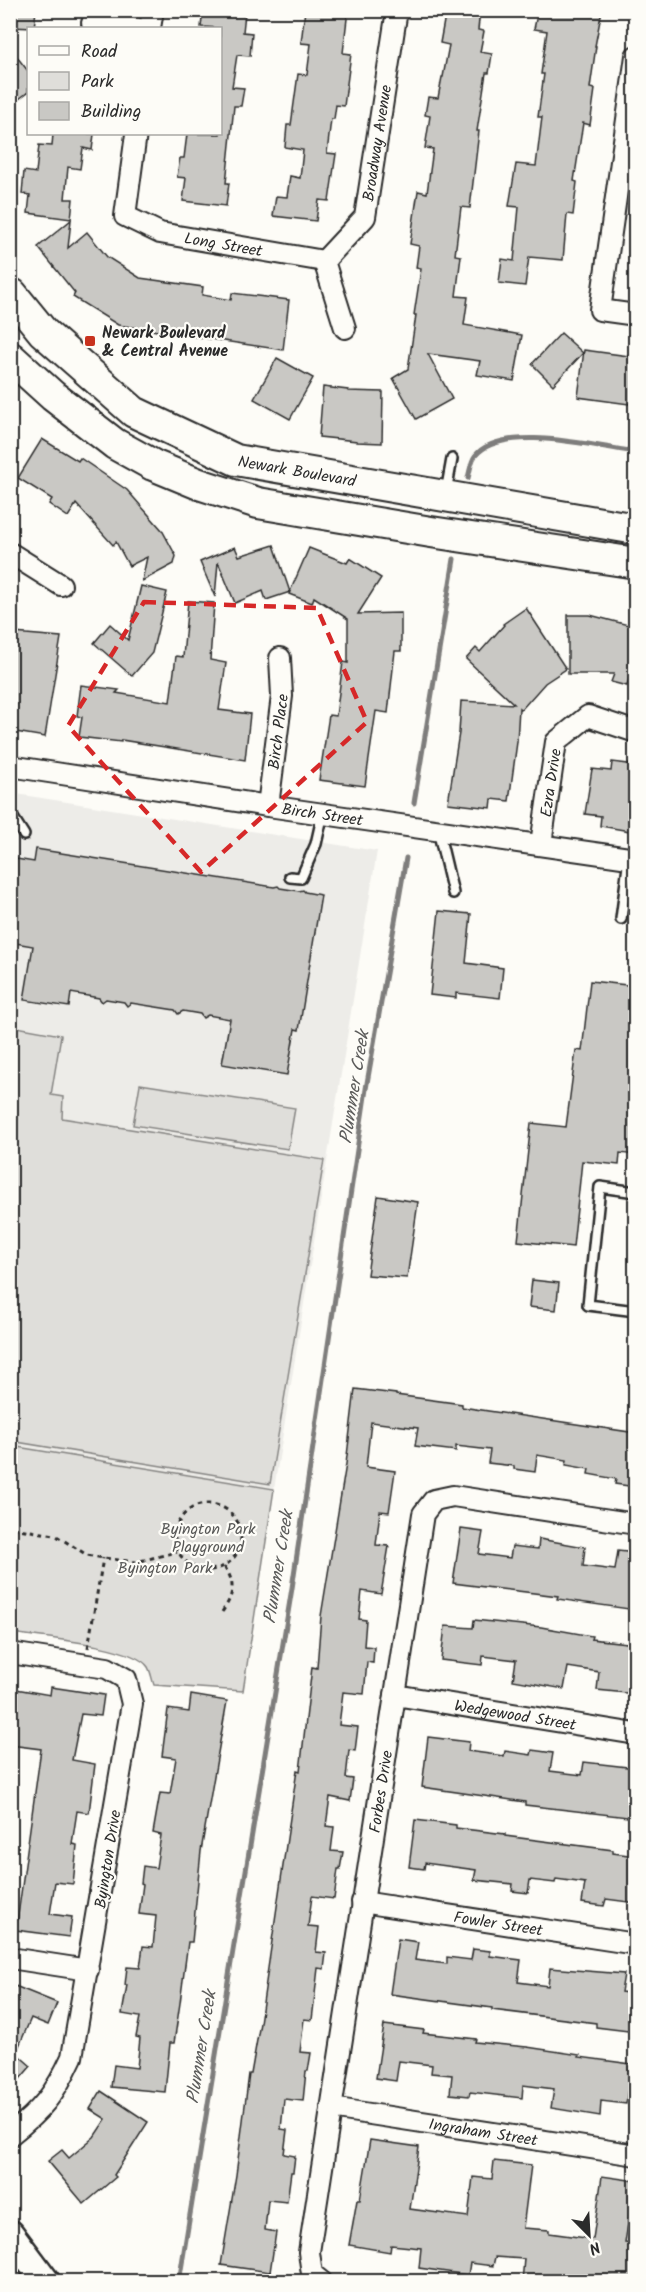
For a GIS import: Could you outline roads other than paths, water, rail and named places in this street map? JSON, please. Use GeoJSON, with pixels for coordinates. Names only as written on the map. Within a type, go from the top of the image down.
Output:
{"type":"FeatureCollection","features":[{"type":"Feature","properties":{"kind":"main road","name":"Newark Boulevard"},"geometry":{"type":"LineString","coordinates":[[11,294],[43,332],[134,412],[236,460],[636,530]]}},
{"type":"Feature","properties":{"kind":"main road"},"geometry":{"type":"LineString","coordinates":[[10,357],[53,396],[114,444],[153,465],[199,484],[258,503],[636,563]]}},
{"type":"Feature","properties":{"kind":"main road"},"geometry":{"type":"LineString","coordinates":[[10,2234],[46,2282]]}},
{"type":"Feature","properties":{"kind":"street"},"geometry":{"type":"LineString","coordinates":[[150,27],[153,10]]}},
{"type":"Feature","properties":{"kind":"street","name":"Broadway Avenue"},"geometry":{"type":"LineString","coordinates":[[324,261],[365,217],[397,10]]}},
{"type":"Feature","properties":{"kind":"street"},"geometry":{"type":"LineString","coordinates":[[92,22],[130,27]]}},
{"type":"Feature","properties":{"kind":"street"},"geometry":{"type":"LineString","coordinates":[[636,56],[600,309],[636,315]]}},
{"type":"Feature","properties":{"kind":"street","name":"Long Street"},"geometry":{"type":"LineString","coordinates":[[136,135],[125,216],[160,233],[324,261]]}},
{"type":"Feature","properties":{"kind":"street"},"geometry":{"type":"LineString","coordinates":[[324,261],[345,328]]}},
{"type":"Feature","properties":{"kind":"street"},"geometry":{"type":"LineString","coordinates":[[10,553],[62,585]]}},
{"type":"Feature","properties":{"kind":"street","name":"Birch Place"},"geometry":{"type":"LineString","coordinates":[[268,806],[282,696],[280,658]]}},
{"type":"Feature","properties":{"kind":"street","name":"Ezra Drive"},"geometry":{"type":"LineString","coordinates":[[541,844],[556,742],[588,716],[636,732]]}},
{"type":"Feature","properties":{"kind":"street","name":"Birch Street"},"geometry":{"type":"LineString","coordinates":[[11,766],[268,806],[632,858]]}},
{"type":"Feature","properties":{"kind":"street","name":"Forbes Drive"},"geometry":{"type":"LineString","coordinates":[[322,2282],[312,2274],[309,2252],[423,1514],[434,1500],[453,1496],[636,1524]]}},
{"type":"Feature","properties":{"kind":"street","name":"Byington Drive"},"geometry":{"type":"LineString","coordinates":[[10,1653],[108,1668],[126,1679],[132,1704],[72,2057],[58,2087],[33,2117],[10,2135]]}},
{"type":"Feature","properties":{"kind":"street","name":"Wedgewood Street"},"geometry":{"type":"LineString","coordinates":[[395,1695],[636,1734]]}},
{"type":"Feature","properties":{"kind":"street","name":"Fowler Street"},"geometry":{"type":"LineString","coordinates":[[362,1902],[636,1944]]}},
{"type":"Feature","properties":{"kind":"street"},"geometry":{"type":"LineString","coordinates":[[10,1958],[88,1970]]}},
{"type":"Feature","properties":{"kind":"street","name":"Ingraham Street"},"geometry":{"type":"LineString","coordinates":[[331,2108],[636,2156]]}},
{"type":"Feature","properties":{"kind":"lane"},"geometry":{"type":"LineString","coordinates":[[445,497],[452,459]]}},
{"type":"Feature","properties":{"kind":"lane"},"geometry":{"type":"LineString","coordinates":[[10,796],[11,766]]}},
{"type":"Feature","properties":{"kind":"lane"},"geometry":{"type":"LineString","coordinates":[[10,813],[24,835]]}},
{"type":"Feature","properties":{"kind":"lane"},"geometry":{"type":"LineString","coordinates":[[290,877],[301,878],[316,844],[323,813]]}},
{"type":"Feature","properties":{"kind":"lane"},"geometry":{"type":"LineString","coordinates":[[438,830],[453,892]]}},
{"type":"Feature","properties":{"kind":"lane"},"geometry":{"type":"LineString","coordinates":[[621,919],[632,858]]}},
{"type":"Feature","properties":{"kind":"lane"},"geometry":{"type":"LineString","coordinates":[[636,1192],[600,1187],[588,1305],[636,1311]]}},
{"type":"Feature","properties":{"kind":"waterway","name":"Plummer Creek"},"geometry":{"type":"LineString","coordinates":[[468,478],[475,456],[488,446],[506,440],[551,439],[636,452]]}},
{"type":"Feature","properties":{"kind":"waterway","name":"Plummer Creek"},"geometry":{"type":"LineString","coordinates":[[414,803],[454,559]]}},
{"type":"Feature","properties":{"kind":"waterway","name":"Plummer Creek"},"geometry":{"type":"LineString","coordinates":[[179,2282],[292,1588],[366,1089],[406,858]]}},
{"type":"Feature","properties":{"kind":"place","name":"Newark Boulevard & Central Avenue"},"geometry":{"type":"Point","coordinates":[90,341]}},
{"type":"Feature","properties":{"kind":"park label","name":"Byington Park Playground"},"geometry":{"type":"Point","coordinates":[208,1537]}},
{"type":"Feature","properties":{"kind":"park label","name":"Byington Park"},"geometry":{"type":"Point","coordinates":[165,1567]}}]}
